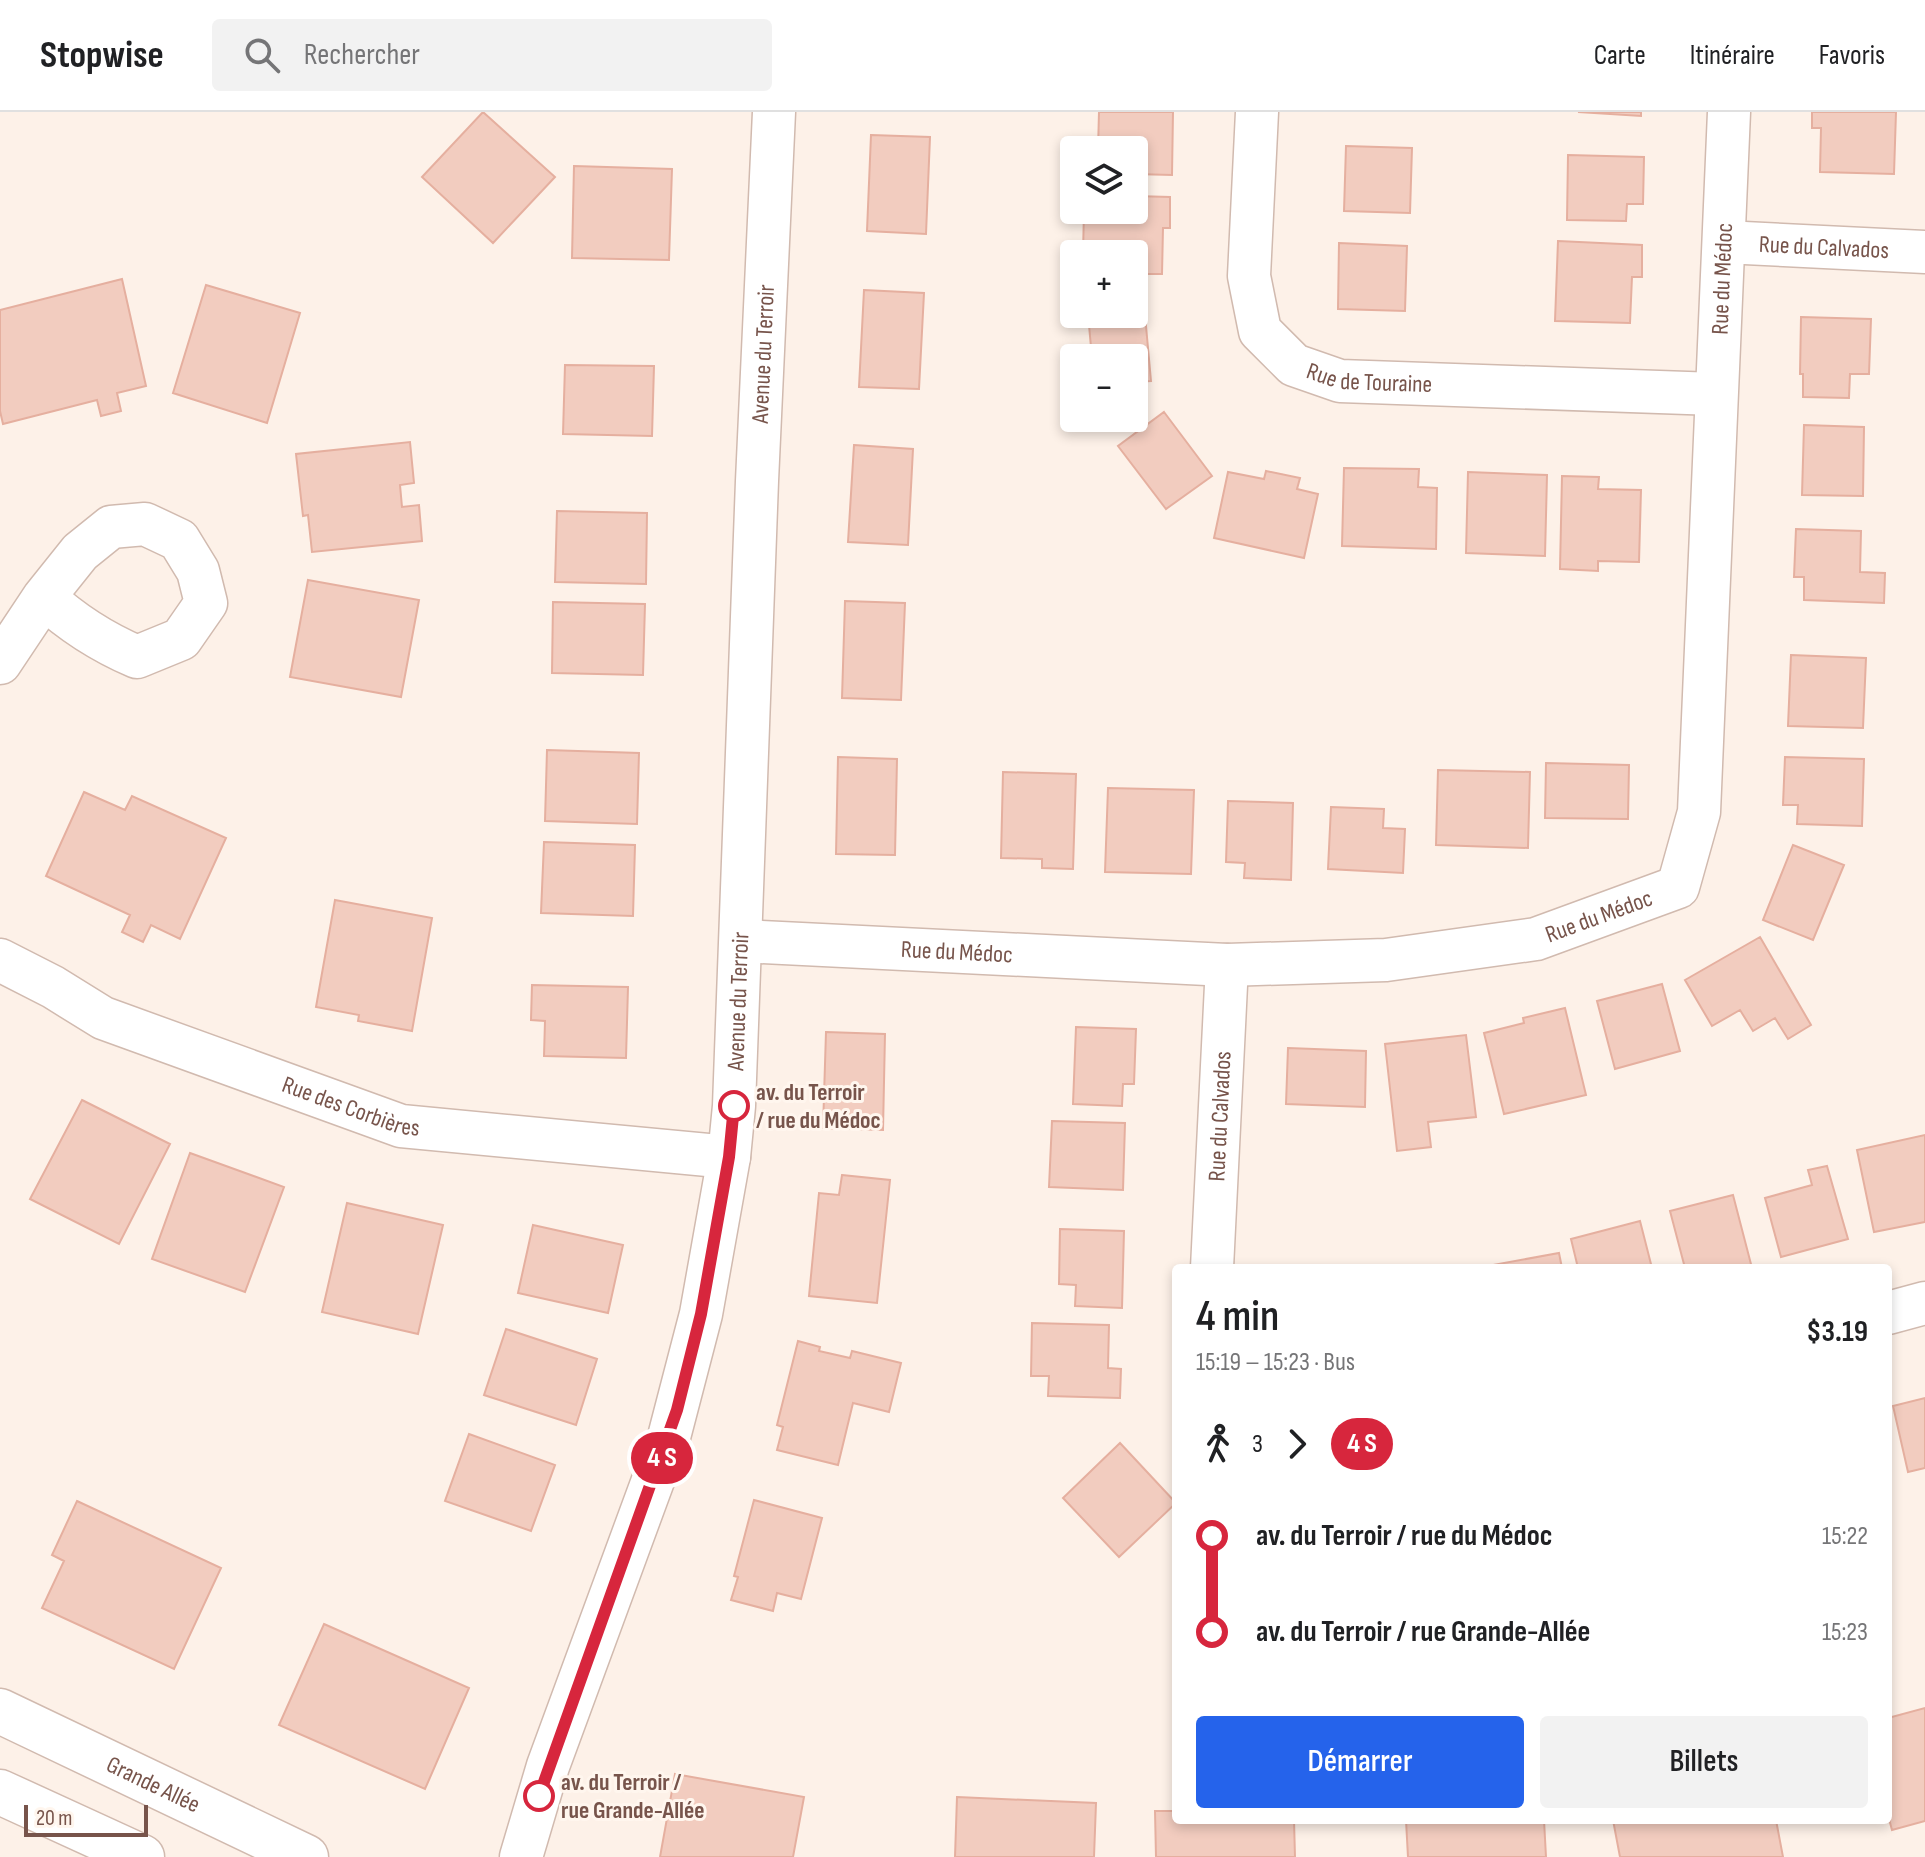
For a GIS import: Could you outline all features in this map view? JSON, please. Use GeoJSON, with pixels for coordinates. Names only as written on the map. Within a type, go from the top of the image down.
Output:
{"type":"FeatureCollection","features":[{"type":"Feature","properties":{"kind":"street","name":"Avenue du Terroir"},"geometry":{"type":"LineString","coordinates":[[521,1857],[548,1766],[669,1437],[695,1341],[729,1157],[734,1106],[774,112]]}},
{"type":"Feature","properties":{"kind":"street","name":"Rue de Touraine"},"geometry":{"type":"LineString","coordinates":[[1257,112],[1249,276],[1260,331],[1294,365],[1340,381],[1716,394]]}},
{"type":"Feature","properties":{"kind":"street","name":"Rue du Médoc"},"geometry":{"type":"LineString","coordinates":[[741,941],[1227,965],[1386,960],[1536,939],[1678,887],[1699,812],[1729,112]]}},
{"type":"Feature","properties":{"kind":"street","name":"Rue du Calvados"},"geometry":{"type":"LineString","coordinates":[[1724,242],[1925,252]]}},
{"type":"Feature","properties":{"kind":"street"},"geometry":{"type":"LineString","coordinates":[[0,663],[44,597]]}},
{"type":"Feature","properties":{"kind":"street","name":"Rue des Corbières"},"geometry":{"type":"LineString","coordinates":[[0,960],[53,987],[103,1018],[401,1126],[729,1157]]}},
{"type":"Feature","properties":{"kind":"street","name":"Rue du Calvados"},"geometry":{"type":"LineString","coordinates":[[1212,1264],[1227,965]]}},
{"type":"Feature","properties":{"kind":"street"},"geometry":{"type":"LineString","coordinates":[[1892,1312],[1925,1303]]}},
{"type":"Feature","properties":{"kind":"street","name":"Grande Allée"},"geometry":{"type":"LineString","coordinates":[[0,1711],[306,1857]]}},
{"type":"Feature","properties":{"kind":"street"},"geometry":{"type":"LineString","coordinates":[[0,1792],[142,1857]]}},
{"type":"Feature","properties":{"kind":"building"},"geometry":{"type":"Polygon","coordinates":[[[483,112],[555,177],[493,243],[422,177],[483,112]]]}},
{"type":"Feature","properties":{"kind":"building"},"geometry":{"type":"Polygon","coordinates":[[[1099,112],[1173,112],[1172,175],[1148,174],[1148,136],[1098,136],[1099,112]]]}},
{"type":"Feature","properties":{"kind":"building"},"geometry":{"type":"Polygon","coordinates":[[[1578,112],[1641,112],[1641,116],[1578,112]]]}},
{"type":"Feature","properties":{"kind":"building"},"geometry":{"type":"Polygon","coordinates":[[[1812,112],[1896,112],[1894,174],[1820,172],[1821,128],[1812,128],[1812,112]]]}},
{"type":"Feature","properties":{"kind":"building"},"geometry":{"type":"Polygon","coordinates":[[[871,135],[930,137],[926,234],[867,231],[871,135]]]}},
{"type":"Feature","properties":{"kind":"building"},"geometry":{"type":"Polygon","coordinates":[[[1346,146],[1412,148],[1410,213],[1344,211],[1346,146]]]}},
{"type":"Feature","properties":{"kind":"building"},"geometry":{"type":"Polygon","coordinates":[[[1568,155],[1644,157],[1643,204],[1627,204],[1626,221],[1567,220],[1568,155]]]}},
{"type":"Feature","properties":{"kind":"building"},"geometry":{"type":"Polygon","coordinates":[[[574,166],[672,169],[669,260],[572,258],[574,166]]]}},
{"type":"Feature","properties":{"kind":"building"},"geometry":{"type":"Polygon","coordinates":[[[1148,196],[1170,197],[1170,228],[1163,228],[1162,274],[1148,274],[1148,240],[1083,240],[1084,224],[1148,224],[1148,196]]]}},
{"type":"Feature","properties":{"kind":"building"},"geometry":{"type":"Polygon","coordinates":[[[1558,241],[1642,245],[1642,277],[1632,277],[1630,323],[1555,321],[1558,241]]]}},
{"type":"Feature","properties":{"kind":"building"},"geometry":{"type":"Polygon","coordinates":[[[1339,243],[1407,246],[1405,311],[1338,309],[1339,243]]]}},
{"type":"Feature","properties":{"kind":"building"},"geometry":{"type":"Polygon","coordinates":[[[122,279],[146,386],[117,393],[121,411],[101,416],[97,400],[3,424],[0,411],[0,310],[122,279]]]}},
{"type":"Feature","properties":{"kind":"building"},"geometry":{"type":"Polygon","coordinates":[[[206,285],[300,313],[267,423],[173,393],[206,285]]]}},
{"type":"Feature","properties":{"kind":"building"},"geometry":{"type":"Polygon","coordinates":[[[864,290],[924,293],[919,389],[859,387],[864,290]]]}},
{"type":"Feature","properties":{"kind":"building"},"geometry":{"type":"Polygon","coordinates":[[[1801,317],[1871,319],[1869,374],[1850,374],[1849,398],[1803,397],[1803,374],[1800,374],[1801,317]]]}},
{"type":"Feature","properties":{"kind":"building"},"geometry":{"type":"Polygon","coordinates":[[[1089,328],[1146,328],[1148,344],[1091,344],[1089,328]]]}},
{"type":"Feature","properties":{"kind":"building"},"geometry":{"type":"Polygon","coordinates":[[[1148,348],[1151,381],[1148,381],[1148,348]]]}},
{"type":"Feature","properties":{"kind":"building"},"geometry":{"type":"Polygon","coordinates":[[[565,365],[654,366],[652,436],[563,434],[565,365]]]}},
{"type":"Feature","properties":{"kind":"building"},"geometry":{"type":"Polygon","coordinates":[[[1164,412],[1212,476],[1166,509],[1118,446],[1137,432],[1148,432],[1148,424],[1164,412]]]}},
{"type":"Feature","properties":{"kind":"building"},"geometry":{"type":"Polygon","coordinates":[[[1804,425],[1864,427],[1863,496],[1802,495],[1804,425]]]}},
{"type":"Feature","properties":{"kind":"building"},"geometry":{"type":"Polygon","coordinates":[[[410,442],[414,483],[400,485],[402,507],[419,505],[422,541],[312,552],[308,515],[303,516],[296,454],[410,442]]]}},
{"type":"Feature","properties":{"kind":"building"},"geometry":{"type":"Polygon","coordinates":[[[854,445],[913,449],[908,545],[848,542],[854,445]]]}},
{"type":"Feature","properties":{"kind":"building"},"geometry":{"type":"Polygon","coordinates":[[[1344,468],[1419,469],[1418,487],[1437,488],[1436,549],[1342,546],[1344,468]]]}},
{"type":"Feature","properties":{"kind":"building"},"geometry":{"type":"Polygon","coordinates":[[[1266,471],[1300,478],[1297,489],[1318,494],[1304,558],[1214,538],[1228,472],[1264,479],[1266,471]]]}},
{"type":"Feature","properties":{"kind":"building"},"geometry":{"type":"Polygon","coordinates":[[[1468,472],[1547,475],[1545,556],[1466,553],[1468,472]]]}},
{"type":"Feature","properties":{"kind":"building"},"geometry":{"type":"Polygon","coordinates":[[[1562,476],[1599,477],[1598,489],[1641,490],[1639,562],[1598,561],[1598,571],[1560,569],[1562,476]]]}},
{"type":"Feature","properties":{"kind":"building"},"geometry":{"type":"Polygon","coordinates":[[[557,511],[647,513],[646,584],[555,582],[557,511]]]}},
{"type":"Feature","properties":{"kind":"building"},"geometry":{"type":"Polygon","coordinates":[[[1796,529],[1861,531],[1860,572],[1885,573],[1884,603],[1804,600],[1804,577],[1794,577],[1796,529]]]}},
{"type":"Feature","properties":{"kind":"building"},"geometry":{"type":"Polygon","coordinates":[[[308,580],[419,600],[401,697],[290,677],[308,580]]]}},
{"type":"Feature","properties":{"kind":"building"},"geometry":{"type":"Polygon","coordinates":[[[845,601],[905,603],[901,700],[842,698],[845,601]]]}},
{"type":"Feature","properties":{"kind":"building"},"geometry":{"type":"Polygon","coordinates":[[[553,602],[645,604],[643,675],[552,673],[553,602]]]}},
{"type":"Feature","properties":{"kind":"building"},"geometry":{"type":"Polygon","coordinates":[[[1791,655],[1866,658],[1863,728],[1788,726],[1791,655]]]}},
{"type":"Feature","properties":{"kind":"building"},"geometry":{"type":"Polygon","coordinates":[[[547,750],[639,753],[637,824],[545,821],[547,750]]]}},
{"type":"Feature","properties":{"kind":"building"},"geometry":{"type":"Polygon","coordinates":[[[838,757],[897,759],[895,855],[836,854],[838,757]]]}},
{"type":"Feature","properties":{"kind":"building"},"geometry":{"type":"Polygon","coordinates":[[[1785,757],[1864,759],[1862,826],[1797,824],[1798,805],[1783,805],[1785,757]]]}},
{"type":"Feature","properties":{"kind":"building"},"geometry":{"type":"Polygon","coordinates":[[[1546,763],[1629,765],[1628,819],[1545,818],[1546,763]]]}},
{"type":"Feature","properties":{"kind":"building"},"geometry":{"type":"Polygon","coordinates":[[[1438,770],[1530,772],[1528,848],[1436,845],[1438,770]]]}},
{"type":"Feature","properties":{"kind":"building"},"geometry":{"type":"Polygon","coordinates":[[[1003,772],[1076,774],[1073,869],[1042,868],[1042,859],[1001,858],[1003,772]]]}},
{"type":"Feature","properties":{"kind":"building"},"geometry":{"type":"Polygon","coordinates":[[[1108,788],[1194,790],[1191,874],[1105,872],[1108,788]]]}},
{"type":"Feature","properties":{"kind":"building"},"geometry":{"type":"Polygon","coordinates":[[[84,792],[125,810],[132,796],[226,838],[180,939],[151,925],[143,942],[122,932],[130,915],[46,876],[84,792]]]}},
{"type":"Feature","properties":{"kind":"building"},"geometry":{"type":"Polygon","coordinates":[[[1228,801],[1293,803],[1291,880],[1244,878],[1245,863],[1226,862],[1228,801]]]}},
{"type":"Feature","properties":{"kind":"building"},"geometry":{"type":"Polygon","coordinates":[[[1331,807],[1384,809],[1383,828],[1405,829],[1403,873],[1328,869],[1331,807]]]}},
{"type":"Feature","properties":{"kind":"building"},"geometry":{"type":"Polygon","coordinates":[[[544,842],[635,845],[633,916],[541,913],[544,842]]]}},
{"type":"Feature","properties":{"kind":"building"},"geometry":{"type":"Polygon","coordinates":[[[1793,845],[1844,865],[1813,940],[1763,920],[1793,845]]]}},
{"type":"Feature","properties":{"kind":"building"},"geometry":{"type":"Polygon","coordinates":[[[335,900],[432,918],[412,1031],[358,1021],[359,1015],[316,1007],[335,900]]]}},
{"type":"Feature","properties":{"kind":"building"},"geometry":{"type":"Polygon","coordinates":[[[1760,937],[1811,1025],[1788,1039],[1775,1018],[1753,1031],[1740,1010],[1712,1026],[1685,980],[1760,937]]]}},
{"type":"Feature","properties":{"kind":"building"},"geometry":{"type":"Polygon","coordinates":[[[1662,984],[1680,1051],[1615,1069],[1597,1001],[1662,984]]]}},
{"type":"Feature","properties":{"kind":"building"},"geometry":{"type":"Polygon","coordinates":[[[532,985],[628,987],[626,1058],[544,1056],[545,1021],[531,1020],[532,985]]]}},
{"type":"Feature","properties":{"kind":"building"},"geometry":{"type":"Polygon","coordinates":[[[1565,1008],[1586,1095],[1504,1114],[1484,1033],[1524,1023],[1523,1018],[1565,1008]]]}},
{"type":"Feature","properties":{"kind":"building"},"geometry":{"type":"Polygon","coordinates":[[[1076,1027],[1136,1029],[1134,1084],[1123,1084],[1122,1106],[1073,1104],[1076,1027]]]}},
{"type":"Feature","properties":{"kind":"building"},"geometry":{"type":"Polygon","coordinates":[[[826,1032],[885,1034],[883,1130],[823,1128],[826,1032]]]}},
{"type":"Feature","properties":{"kind":"building"},"geometry":{"type":"Polygon","coordinates":[[[1466,1035],[1476,1117],[1428,1122],[1431,1147],[1397,1151],[1385,1044],[1466,1035]]]}},
{"type":"Feature","properties":{"kind":"building"},"geometry":{"type":"Polygon","coordinates":[[[1288,1048],[1366,1051],[1365,1107],[1286,1104],[1288,1048]]]}},
{"type":"Feature","properties":{"kind":"building"},"geometry":{"type":"Polygon","coordinates":[[[82,1100],[170,1144],[119,1244],[30,1199],[82,1100]]]}},
{"type":"Feature","properties":{"kind":"building"},"geometry":{"type":"Polygon","coordinates":[[[1052,1121],[1125,1123],[1123,1190],[1049,1187],[1052,1121]]]}},
{"type":"Feature","properties":{"kind":"building"},"geometry":{"type":"Polygon","coordinates":[[[1925,1135],[1925,1222],[1874,1232],[1857,1150],[1925,1135]]]}},
{"type":"Feature","properties":{"kind":"building"},"geometry":{"type":"Polygon","coordinates":[[[190,1153],[284,1187],[245,1292],[152,1259],[190,1153]]]}},
{"type":"Feature","properties":{"kind":"building"},"geometry":{"type":"Polygon","coordinates":[[[1827,1166],[1848,1239],[1781,1257],[1765,1198],[1812,1185],[1808,1170],[1827,1166]]]}},
{"type":"Feature","properties":{"kind":"building"},"geometry":{"type":"Polygon","coordinates":[[[842,1175],[890,1180],[877,1303],[809,1296],[819,1193],[839,1195],[842,1175]]]}},
{"type":"Feature","properties":{"kind":"building"},"geometry":{"type":"Polygon","coordinates":[[[1733,1195],[1751,1264],[1684,1264],[1670,1211],[1733,1195]]]}},
{"type":"Feature","properties":{"kind":"building"},"geometry":{"type":"Polygon","coordinates":[[[347,1203],[443,1225],[418,1334],[322,1312],[347,1203]]]}},
{"type":"Feature","properties":{"kind":"building"},"geometry":{"type":"Polygon","coordinates":[[[1640,1221],[1651,1264],[1577,1264],[1571,1239],[1640,1221]]]}},
{"type":"Feature","properties":{"kind":"building"},"geometry":{"type":"Polygon","coordinates":[[[533,1225],[623,1245],[608,1313],[518,1293],[533,1225]]]}},
{"type":"Feature","properties":{"kind":"building"},"geometry":{"type":"Polygon","coordinates":[[[1060,1229],[1124,1231],[1122,1308],[1075,1306],[1076,1285],[1059,1284],[1060,1229]]]}},
{"type":"Feature","properties":{"kind":"building"},"geometry":{"type":"Polygon","coordinates":[[[1559,1253],[1561,1264],[1498,1264],[1559,1253]]]}},
{"type":"Feature","properties":{"kind":"building"},"geometry":{"type":"Polygon","coordinates":[[[1032,1323],[1109,1325],[1108,1368],[1121,1369],[1120,1398],[1048,1396],[1049,1376],[1031,1376],[1032,1323]]]}},
{"type":"Feature","properties":{"kind":"building"},"geometry":{"type":"Polygon","coordinates":[[[506,1329],[597,1359],[576,1425],[484,1395],[506,1329]]]}},
{"type":"Feature","properties":{"kind":"building"},"geometry":{"type":"Polygon","coordinates":[[[798,1341],[820,1347],[819,1351],[850,1358],[852,1351],[901,1363],[889,1412],[853,1403],[838,1465],[777,1450],[783,1427],[777,1425],[798,1341]]]}},
{"type":"Feature","properties":{"kind":"building"},"geometry":{"type":"Polygon","coordinates":[[[1925,1398],[1925,1468],[1908,1472],[1893,1406],[1925,1398]]]}},
{"type":"Feature","properties":{"kind":"building"},"geometry":{"type":"Polygon","coordinates":[[[469,1434],[555,1465],[531,1531],[445,1501],[469,1434]]]}},
{"type":"Feature","properties":{"kind":"building"},"geometry":{"type":"Polygon","coordinates":[[[1120,1443],[1172,1499],[1172,1507],[1119,1557],[1063,1498],[1120,1443]]]}},
{"type":"Feature","properties":{"kind":"building"},"geometry":{"type":"Polygon","coordinates":[[[754,1500],[822,1518],[801,1599],[777,1593],[773,1611],[731,1600],[738,1577],[734,1576],[754,1500]]]}},
{"type":"Feature","properties":{"kind":"building"},"geometry":{"type":"Polygon","coordinates":[[[77,1501],[221,1568],[174,1669],[42,1608],[64,1561],[52,1555],[77,1501]]]}},
{"type":"Feature","properties":{"kind":"building"},"geometry":{"type":"Polygon","coordinates":[[[324,1624],[469,1688],[425,1789],[279,1725],[324,1624]]]}},
{"type":"Feature","properties":{"kind":"building"},"geometry":{"type":"Polygon","coordinates":[[[1925,1708],[1925,1821],[1892,1830],[1890,1824],[1892,1717],[1925,1708]]]}},
{"type":"Feature","properties":{"kind":"building"},"geometry":{"type":"Polygon","coordinates":[[[675,1774],[804,1797],[793,1857],[660,1857],[675,1774]]]}},
{"type":"Feature","properties":{"kind":"building"},"geometry":{"type":"Polygon","coordinates":[[[957,1797],[1096,1803],[1094,1857],[955,1857],[957,1797]]]}},
{"type":"Feature","properties":{"kind":"building"},"geometry":{"type":"Polygon","coordinates":[[[1155,1811],[1172,1811],[1172,1824],[1294,1824],[1295,1857],[1156,1857],[1155,1811]]]}},
{"type":"Feature","properties":{"kind":"building"},"geometry":{"type":"Polygon","coordinates":[[[1406,1824],[1544,1824],[1546,1857],[1408,1857],[1406,1824]]]}},
{"type":"Feature","properties":{"kind":"building"},"geometry":{"type":"Polygon","coordinates":[[[1614,1824],[1777,1824],[1783,1857],[1620,1857],[1614,1824]]]}},
{"type":"Feature","properties":{"kind":"bus line"},"geometry":{"type":"LineString","coordinates":[[539,1796],[677,1410],[701,1314],[729,1157],[734,1106]]}},
{"type":"Feature","properties":{"kind":"place","name":"av. du Terroir / rue du Médoc"},"geometry":{"type":"Point","coordinates":[734,1106]}},
{"type":"Feature","properties":{"kind":"place","name":"av. du Terroir / rue Grande-Allée"},"geometry":{"type":"Point","coordinates":[539,1796]}}]}
